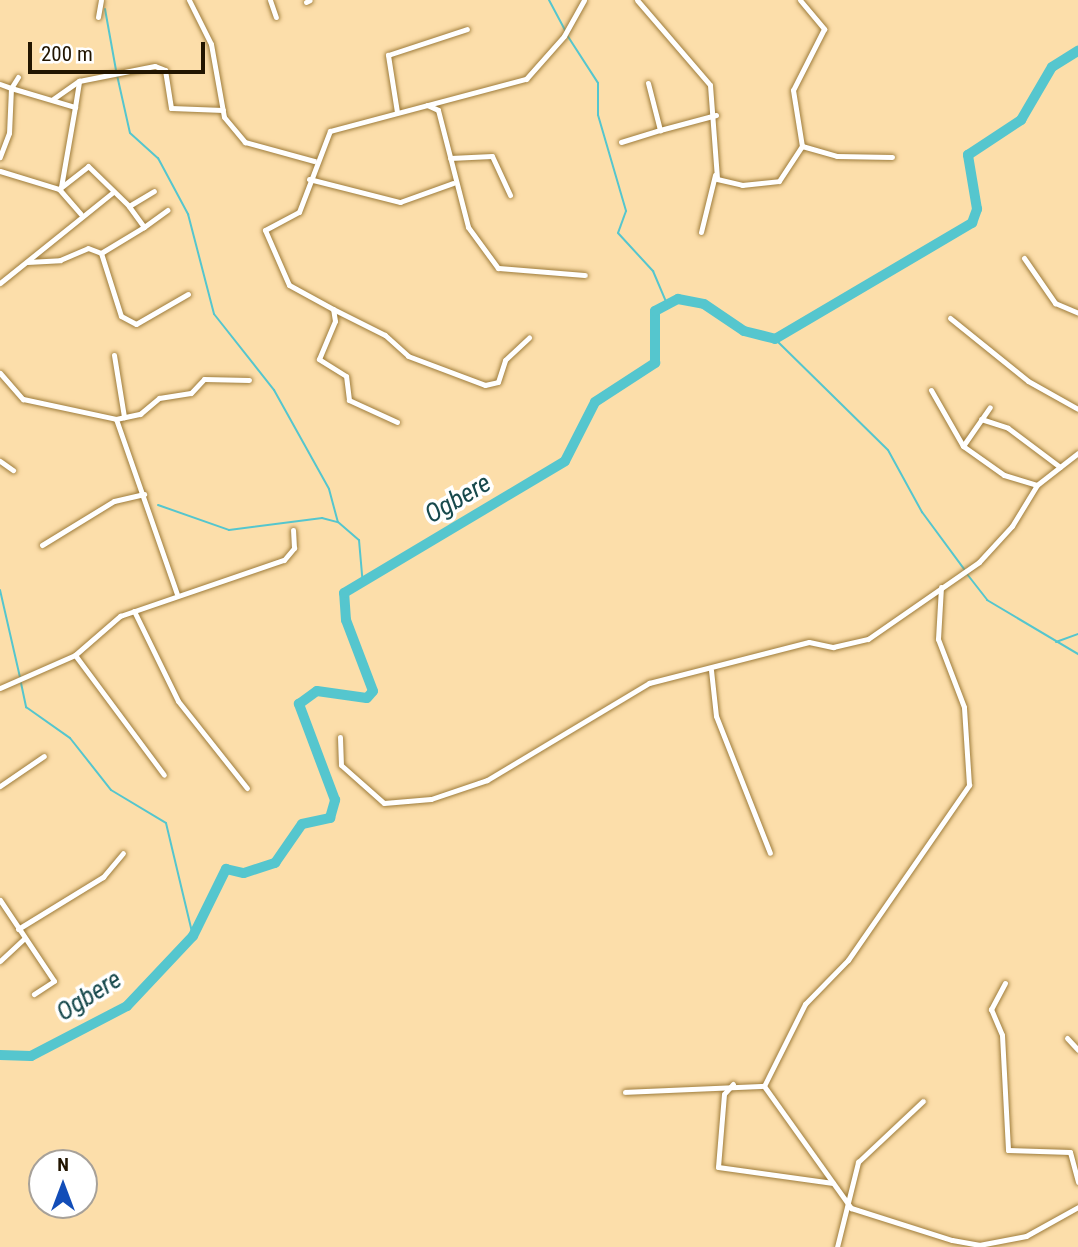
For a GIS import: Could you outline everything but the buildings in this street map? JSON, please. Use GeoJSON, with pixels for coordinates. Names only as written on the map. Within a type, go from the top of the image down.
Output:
{"type":"FeatureCollection","features":[{"type":"Feature","properties":{"kind":"street"},"geometry":{"type":"LineString","coordinates":[[98,17],[101,0]]}},
{"type":"Feature","properties":{"kind":"street"},"geometry":{"type":"LineString","coordinates":[[189,0],[211,44],[223,110],[245,142],[314,161]]}},
{"type":"Feature","properties":{"kind":"street"},"geometry":{"type":"LineString","coordinates":[[271,0],[276,17]]}},
{"type":"Feature","properties":{"kind":"street"},"geometry":{"type":"LineString","coordinates":[[528,338],[505,360],[498,382],[485,385],[408,356],[385,335],[289,285],[265,233],[296,217],[314,161],[330,131],[526,79],[564,36],[584,0]]}},
{"type":"Feature","properties":{"kind":"street"},"geometry":{"type":"LineString","coordinates":[[637,0],[706,75],[716,115],[715,175],[701,232]]}},
{"type":"Feature","properties":{"kind":"street"},"geometry":{"type":"LineString","coordinates":[[715,175],[730,185],[779,181],[802,146],[793,90],[824,29],[800,0]]}},
{"type":"Feature","properties":{"kind":"street"},"geometry":{"type":"LineString","coordinates":[[397,112],[388,55],[467,29]]}},
{"type":"Feature","properties":{"kind":"street"},"geometry":{"type":"LineString","coordinates":[[53,99],[79,81],[155,66],[165,70],[171,108],[223,110]]}},
{"type":"Feature","properties":{"kind":"street"},"geometry":{"type":"LineString","coordinates":[[0,157],[9,133],[11,88],[18,77]]}},
{"type":"Feature","properties":{"kind":"street"},"geometry":{"type":"LineString","coordinates":[[59,189],[79,81]]}},
{"type":"Feature","properties":{"kind":"street"},"geometry":{"type":"LineString","coordinates":[[648,83],[660,130]]}},
{"type":"Feature","properties":{"kind":"street"},"geometry":{"type":"LineString","coordinates":[[0,84],[75,107]]}},
{"type":"Feature","properties":{"kind":"street"},"geometry":{"type":"LineString","coordinates":[[427,104],[438,110],[453,183],[468,227],[498,268],[584,275]]}},
{"type":"Feature","properties":{"kind":"street"},"geometry":{"type":"LineString","coordinates":[[621,142],[716,115]]}},
{"type":"Feature","properties":{"kind":"street"},"geometry":{"type":"LineString","coordinates":[[802,146],[837,156],[892,158]]}},
{"type":"Feature","properties":{"kind":"street"},"geometry":{"type":"LineString","coordinates":[[450,158],[492,156],[510,195]]}},
{"type":"Feature","properties":{"kind":"street"},"geometry":{"type":"LineString","coordinates":[[59,189],[88,166],[129,206],[144,227]]}},
{"type":"Feature","properties":{"kind":"street"},"geometry":{"type":"LineString","coordinates":[[0,171],[59,189],[81,214]]}},
{"type":"Feature","properties":{"kind":"street"},"geometry":{"type":"LineString","coordinates":[[309,179],[400,202],[453,183]]}},
{"type":"Feature","properties":{"kind":"street"},"geometry":{"type":"LineString","coordinates":[[129,206],[154,191]]}},
{"type":"Feature","properties":{"kind":"street"},"geometry":{"type":"LineString","coordinates":[[0,283],[81,214],[113,192]]}},
{"type":"Feature","properties":{"kind":"street"},"geometry":{"type":"LineString","coordinates":[[102,253],[167,211]]}},
{"type":"Feature","properties":{"kind":"street"},"geometry":{"type":"LineString","coordinates":[[27,262],[60,260],[88,248],[102,253]]}},
{"type":"Feature","properties":{"kind":"street"},"geometry":{"type":"LineString","coordinates":[[102,253],[127,322],[136,324],[188,294]]}},
{"type":"Feature","properties":{"kind":"street"},"geometry":{"type":"LineString","coordinates":[[1024,258],[1055,303],[1078,313]]}},
{"type":"Feature","properties":{"kind":"street"},"geometry":{"type":"LineString","coordinates":[[333,309],[335,321],[319,359],[346,376],[349,400],[397,422]]}},
{"type":"Feature","properties":{"kind":"street"},"geometry":{"type":"LineString","coordinates":[[950,318],[1028,381],[1078,409]]}},
{"type":"Feature","properties":{"kind":"street"},"geometry":{"type":"LineString","coordinates":[[114,355],[116,389],[127,419]]}},
{"type":"Feature","properties":{"kind":"street"},"geometry":{"type":"LineString","coordinates":[[0,373],[23,399],[116,419],[127,419],[159,398],[191,393],[204,379],[249,380]]}},
{"type":"Feature","properties":{"kind":"street"},"geometry":{"type":"LineString","coordinates":[[931,390],[963,446],[1004,475],[1037,485]]}},
{"type":"Feature","properties":{"kind":"street"},"geometry":{"type":"LineString","coordinates":[[963,446],[990,407]]}},
{"type":"Feature","properties":{"kind":"street"},"geometry":{"type":"LineString","coordinates":[[116,419],[177,594]]}},
{"type":"Feature","properties":{"kind":"street"},"geometry":{"type":"LineString","coordinates":[[981,419],[1008,428],[1060,467]]}},
{"type":"Feature","properties":{"kind":"street"},"geometry":{"type":"LineString","coordinates":[[340,737],[341,765],[384,803],[431,799],[487,780],[649,683],[711,670],[809,642],[833,647],[868,639],[995,547],[1037,485],[1078,453]]}},
{"type":"Feature","properties":{"kind":"street"},"geometry":{"type":"LineString","coordinates":[[0,461],[13,470]]}},
{"type":"Feature","properties":{"kind":"street"},"geometry":{"type":"LineString","coordinates":[[42,545],[114,502],[144,494]]}},
{"type":"Feature","properties":{"kind":"street"},"geometry":{"type":"LineString","coordinates":[[0,688],[21,684],[75,656],[110,622],[134,611],[177,594],[198,593],[284,559],[294,548],[293,530]]}},
{"type":"Feature","properties":{"kind":"street"},"geometry":{"type":"LineString","coordinates":[[764,1086],[806,1004],[848,960],[969,785],[964,707],[938,639],[941,587]]}},
{"type":"Feature","properties":{"kind":"street"},"geometry":{"type":"LineString","coordinates":[[134,611],[178,701],[247,788]]}},
{"type":"Feature","properties":{"kind":"street"},"geometry":{"type":"LineString","coordinates":[[75,656],[164,775]]}},
{"type":"Feature","properties":{"kind":"street"},"geometry":{"type":"LineString","coordinates":[[711,670],[716,716],[770,853]]}},
{"type":"Feature","properties":{"kind":"street"},"geometry":{"type":"LineString","coordinates":[[0,786],[44,756]]}},
{"type":"Feature","properties":{"kind":"street"},"geometry":{"type":"LineString","coordinates":[[18,929],[103,877],[123,853]]}},
{"type":"Feature","properties":{"kind":"street"},"geometry":{"type":"LineString","coordinates":[[0,900],[54,981],[34,994]]}},
{"type":"Feature","properties":{"kind":"street"},"geometry":{"type":"LineString","coordinates":[[0,961],[24,939]]}},
{"type":"Feature","properties":{"kind":"street"},"geometry":{"type":"LineString","coordinates":[[1005,983],[991,1009],[1002,1035],[1008,1150],[1070,1152],[1078,1182]]}},
{"type":"Feature","properties":{"kind":"street"},"geometry":{"type":"LineString","coordinates":[[1067,1038],[1078,1050]]}},
{"type":"Feature","properties":{"kind":"street"},"geometry":{"type":"LineString","coordinates":[[625,1092],[733,1084],[764,1086]]}},
{"type":"Feature","properties":{"kind":"street"},"geometry":{"type":"LineString","coordinates":[[733,1084],[723,1094],[718,1167],[833,1183]]}},
{"type":"Feature","properties":{"kind":"street"},"geometry":{"type":"LineString","coordinates":[[764,1086],[846,1201],[891,1224],[979,1245],[1037,1232],[1078,1207]]}},
{"type":"Feature","properties":{"kind":"street"},"geometry":{"type":"LineString","coordinates":[[836,1247],[858,1162],[923,1101]]}},
{"type":"Feature","properties":{"kind":"waterway"},"geometry":{"type":"LineString","coordinates":[[549,0],[565,30]]}},
{"type":"Feature","properties":{"kind":"waterway"},"geometry":{"type":"LineString","coordinates":[[105,9],[116,70]]}},
{"type":"Feature","properties":{"kind":"waterway"},"geometry":{"type":"LineString","coordinates":[[567,35],[598,83],[598,115],[626,211],[618,233],[653,271],[667,304]]}},
{"type":"Feature","properties":{"kind":"waterway","name":"Ogbere"},"geometry":{"type":"LineString","coordinates":[[0,1055],[31,1056],[127,1006],[193,936],[226,869],[244,873],[275,863],[302,824],[330,818],[335,800],[299,704],[317,691],[367,698],[373,691],[346,620],[344,593],[565,461],[595,402],[655,363],[655,311],[678,299],[704,304],[744,331],[775,339],[972,223],[977,209],[968,155],[1021,120],[1052,67],[1078,51]]}},
{"type":"Feature","properties":{"kind":"waterway"},"geometry":{"type":"LineString","coordinates":[[117,75],[130,133],[158,158],[188,214],[214,314],[274,390],[329,489],[338,522],[359,540],[362,578]]}},
{"type":"Feature","properties":{"kind":"waterway"},"geometry":{"type":"LineString","coordinates":[[775,339],[888,450],[922,512],[964,569]]}},
{"type":"Feature","properties":{"kind":"waterway"},"geometry":{"type":"LineString","coordinates":[[158,505],[229,530],[322,518],[337,522]]}},
{"type":"Feature","properties":{"kind":"waterway"},"geometry":{"type":"LineString","coordinates":[[967,574],[987,600],[1078,654]]}},
{"type":"Feature","properties":{"kind":"waterway"},"geometry":{"type":"LineString","coordinates":[[0,590],[20,677]]}},
{"type":"Feature","properties":{"kind":"waterway"},"geometry":{"type":"LineString","coordinates":[[1056,642],[1078,634]]}},
{"type":"Feature","properties":{"kind":"waterway"},"geometry":{"type":"LineString","coordinates":[[21,683],[26,707],[70,738],[111,790],[166,823],[193,936]]}}]}
